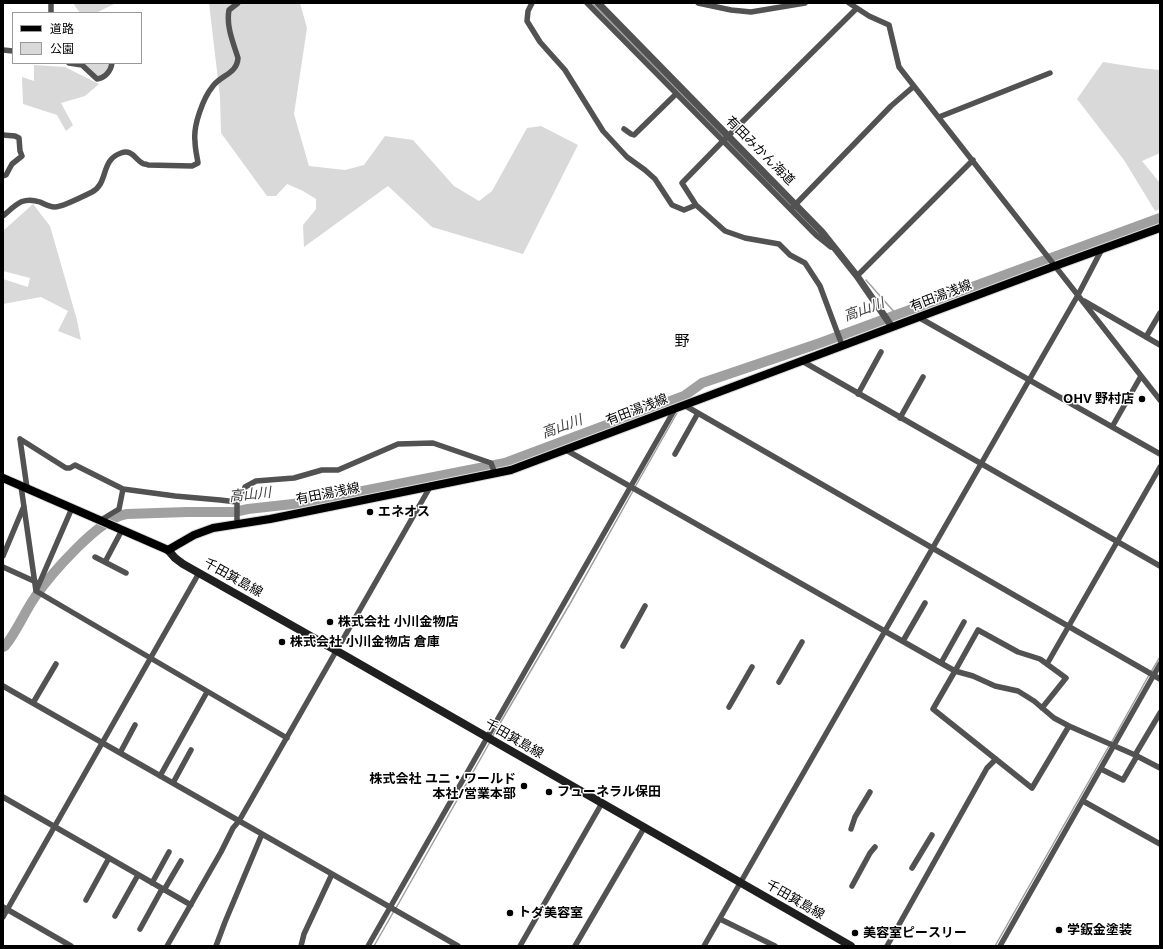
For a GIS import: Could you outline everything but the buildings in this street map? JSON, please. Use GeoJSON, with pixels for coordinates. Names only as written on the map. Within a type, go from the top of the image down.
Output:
{"type":"FeatureCollection","features":[{"type":"Feature","properties":{"kind":"main road","name":"有田湯浅線"},"geometry":{"type":"LineString","coordinates":[[168,550],[194,535],[207,530],[270,519],[495,474],[518,468],[842,346],[891,325],[918,317],[1053,264],[1159,230]]}},
{"type":"Feature","properties":{"kind":"main road"},"geometry":{"type":"LineString","coordinates":[[3,478],[168,550]]}},
{"type":"Feature","properties":{"kind":"main road","name":"千田箕島線"},"geometry":{"type":"LineString","coordinates":[[168,550],[178,561],[851,946]]}},
{"type":"Feature","properties":{"kind":"street"},"geometry":{"type":"LineString","coordinates":[[3,216],[20,202],[26,200],[33,200],[56,206],[94,191],[100,186],[110,160],[114,156],[123,152],[134,154],[142,163],[148,165],[192,166],[198,163],[194,140],[197,121],[205,98],[213,85],[233,71],[238,61],[227,18],[229,10],[238,3]]}},
{"type":"Feature","properties":{"kind":"street"},"geometry":{"type":"LineString","coordinates":[[532,3],[528,11],[527,21],[540,42],[565,70],[603,131],[627,157],[655,179],[672,205],[684,210],[696,205]]}},
{"type":"Feature","properties":{"kind":"street"},"geometry":{"type":"LineString","coordinates":[[587,3],[676,94],[725,138]]}},
{"type":"Feature","properties":{"kind":"street","name":"有田みかん海道"},"geometry":{"type":"LineString","coordinates":[[598,3],[725,138],[793,207],[822,232],[857,276],[891,325]]}},
{"type":"Feature","properties":{"kind":"street"},"geometry":{"type":"LineString","coordinates":[[698,3],[731,10],[751,12],[805,3]]}},
{"type":"Feature","properties":{"kind":"street"},"geometry":{"type":"LineString","coordinates":[[849,3],[868,16],[889,25],[899,68],[973,160],[1160,400]]}},
{"type":"Feature","properties":{"kind":"street"},"geometry":{"type":"LineString","coordinates":[[842,346],[820,286],[805,263],[790,254],[779,244],[745,238],[725,231],[696,205],[682,183],[725,138],[856,9]]}},
{"type":"Feature","properties":{"kind":"street"},"geometry":{"type":"LineString","coordinates":[[76,64],[82,65],[97,80],[110,71],[112,64]]}},
{"type":"Feature","properties":{"kind":"street"},"geometry":{"type":"LineString","coordinates":[[939,117],[1050,73]]}},
{"type":"Feature","properties":{"kind":"street"},"geometry":{"type":"LineString","coordinates":[[793,207],[913,86]]}},
{"type":"Feature","properties":{"kind":"street"},"geometry":{"type":"LineString","coordinates":[[624,129],[634,135],[676,94]]}},
{"type":"Feature","properties":{"kind":"street"},"geometry":{"type":"LineString","coordinates":[[3,135],[20,138],[20,151],[22,156],[12,164],[6,175],[3,176]]}},
{"type":"Feature","properties":{"kind":"street"},"geometry":{"type":"LineString","coordinates":[[857,276],[973,160]]}},
{"type":"Feature","properties":{"kind":"street"},"geometry":{"type":"LineString","coordinates":[[704,946],[1028,380],[1080,297],[1102,249]]}},
{"type":"Feature","properties":{"kind":"street"},"geometry":{"type":"LineString","coordinates":[[1080,297],[1160,345]]}},
{"type":"Feature","properties":{"kind":"street"},"geometry":{"type":"LineString","coordinates":[[1146,337],[1160,313]]}},
{"type":"Feature","properties":{"kind":"street"},"geometry":{"type":"LineString","coordinates":[[918,317],[1160,454]]}},
{"type":"Feature","properties":{"kind":"street"},"geometry":{"type":"LineString","coordinates":[[858,394],[881,352]]}},
{"type":"Feature","properties":{"kind":"street"},"geometry":{"type":"LineString","coordinates":[[802,361],[1160,566]]}},
{"type":"Feature","properties":{"kind":"street"},"geometry":{"type":"LineString","coordinates":[[1112,427],[1141,376]]}},
{"type":"Feature","properties":{"kind":"street"},"geometry":{"type":"LineString","coordinates":[[900,418],[923,377]]}},
{"type":"Feature","properties":{"kind":"street"},"geometry":{"type":"LineString","coordinates":[[684,405],[1160,678]]}},
{"type":"Feature","properties":{"kind":"street"},"geometry":{"type":"LineString","coordinates":[[368,946],[491,740],[675,409]]}},
{"type":"Feature","properties":{"kind":"street"},"geometry":{"type":"LineString","coordinates":[[675,454],[698,413]]}},
{"type":"Feature","properties":{"kind":"street"},"geometry":{"type":"LineString","coordinates":[[237,505],[220,500],[123,489],[75,465],[70,468],[66,468],[20,439],[24,506],[36,582],[36,591],[287,738]]}},
{"type":"Feature","properties":{"kind":"street"},"geometry":{"type":"LineString","coordinates":[[237,524],[237,505],[245,487],[256,481],[294,478],[322,470],[338,470],[398,444],[429,443],[440,445],[491,463],[495,474]]}},
{"type":"Feature","properties":{"kind":"street"},"geometry":{"type":"LineString","coordinates":[[566,450],[955,671],[973,676],[995,686],[1018,691],[1054,718],[1160,768]]}},
{"type":"Feature","properties":{"kind":"street"},"geometry":{"type":"LineString","coordinates":[[1047,664],[1160,467]]}},
{"type":"Feature","properties":{"kind":"street"},"geometry":{"type":"LineString","coordinates":[[167,946],[221,852],[233,828],[239,821],[287,738],[430,486]]}},
{"type":"Feature","properties":{"kind":"street"},"geometry":{"type":"LineString","coordinates":[[102,521],[120,509],[123,489]]}},
{"type":"Feature","properties":{"kind":"street"},"geometry":{"type":"LineString","coordinates":[[3,556],[24,506]]}},
{"type":"Feature","properties":{"kind":"street"},"geometry":{"type":"LineString","coordinates":[[36,582],[72,508]]}},
{"type":"Feature","properties":{"kind":"street"},"geometry":{"type":"LineString","coordinates":[[106,562],[122,530]]}},
{"type":"Feature","properties":{"kind":"street"},"geometry":{"type":"LineString","coordinates":[[95,557],[126,573]]}},
{"type":"Feature","properties":{"kind":"street"},"geometry":{"type":"LineString","coordinates":[[3,567],[36,582]]}},
{"type":"Feature","properties":{"kind":"street"},"geometry":{"type":"LineString","coordinates":[[3,917],[5,908],[55,827],[199,573]]}},
{"type":"Feature","properties":{"kind":"street"},"geometry":{"type":"LineString","coordinates":[[903,641],[925,603]]}},
{"type":"Feature","properties":{"kind":"street"},"geometry":{"type":"LineString","coordinates":[[623,646],[645,606]]}},
{"type":"Feature","properties":{"kind":"street"},"geometry":{"type":"LineString","coordinates":[[941,663],[964,622]]}},
{"type":"Feature","properties":{"kind":"street"},"geometry":{"type":"LineString","coordinates":[[1042,708],[1066,678],[1040,659],[1018,652],[978,630],[933,709],[1032,788],[1069,726]]}},
{"type":"Feature","properties":{"kind":"street"},"geometry":{"type":"LineString","coordinates":[[779,682],[802,642]]}},
{"type":"Feature","properties":{"kind":"street"},"geometry":{"type":"LineString","coordinates":[[33,703],[56,664]]}},
{"type":"Feature","properties":{"kind":"street"},"geometry":{"type":"LineString","coordinates":[[1000,946],[1160,664]]}},
{"type":"Feature","properties":{"kind":"street"},"geometry":{"type":"LineString","coordinates":[[729,707],[752,667]]}},
{"type":"Feature","properties":{"kind":"street"},"geometry":{"type":"LineString","coordinates":[[3,686],[458,946]]}},
{"type":"Feature","properties":{"kind":"street"},"geometry":{"type":"LineString","coordinates":[[160,776],[207,692]]}},
{"type":"Feature","properties":{"kind":"street"},"geometry":{"type":"LineString","coordinates":[[1101,769],[1123,780],[1160,713]]}},
{"type":"Feature","properties":{"kind":"street"},"geometry":{"type":"LineString","coordinates":[[120,753],[135,725]]}},
{"type":"Feature","properties":{"kind":"street"},"geometry":{"type":"LineString","coordinates":[[173,783],[191,750]]}},
{"type":"Feature","properties":{"kind":"street"},"geometry":{"type":"LineString","coordinates":[[887,946],[987,768],[996,759]]}},
{"type":"Feature","properties":{"kind":"street"},"geometry":{"type":"LineString","coordinates":[[851,829],[855,817],[870,792]]}},
{"type":"Feature","properties":{"kind":"street"},"geometry":{"type":"LineString","coordinates":[[3,797],[191,905]]}},
{"type":"Feature","properties":{"kind":"street"},"geometry":{"type":"LineString","coordinates":[[1083,801],[1160,844]]}},
{"type":"Feature","properties":{"kind":"street"},"geometry":{"type":"LineString","coordinates":[[520,946],[602,803]]}},
{"type":"Feature","properties":{"kind":"street"},"geometry":{"type":"LineString","coordinates":[[575,946],[644,828]]}},
{"type":"Feature","properties":{"kind":"street"},"geometry":{"type":"LineString","coordinates":[[216,946],[262,834]]}},
{"type":"Feature","properties":{"kind":"street"},"geometry":{"type":"LineString","coordinates":[[912,868],[932,835]]}},
{"type":"Feature","properties":{"kind":"street"},"geometry":{"type":"LineString","coordinates":[[852,886],[870,853],[875,847]]}},
{"type":"Feature","properties":{"kind":"street"},"geometry":{"type":"LineString","coordinates":[[152,883],[169,852]]}},
{"type":"Feature","properties":{"kind":"street"},"geometry":{"type":"LineString","coordinates":[[86,900],[110,858]]}},
{"type":"Feature","properties":{"kind":"street"},"geometry":{"type":"LineString","coordinates":[[140,929],[181,861]]}},
{"type":"Feature","properties":{"kind":"street"},"geometry":{"type":"LineString","coordinates":[[115,916],[138,874]]}},
{"type":"Feature","properties":{"kind":"street"},"geometry":{"type":"LineString","coordinates":[[301,946],[304,934],[332,874]]}},
{"type":"Feature","properties":{"kind":"street"},"geometry":{"type":"LineString","coordinates":[[5,908],[71,946]]}},
{"type":"Feature","properties":{"kind":"street"},"geometry":{"type":"LineString","coordinates":[[720,919],[775,946]]}},
{"type":"Feature","properties":{"kind":"green space"},"geometry":{"type":"Polygon","coordinates":[[[73,3],[116,3],[98,12],[79,12],[73,3]]]}},
{"type":"Feature","properties":{"kind":"green space"},"geometry":{"type":"Polygon","coordinates":[[[209,3],[300,3],[307,28],[294,114],[309,166],[345,170],[364,165],[385,136],[413,140],[454,186],[479,201],[492,191],[527,128],[541,126],[578,145],[523,254],[432,227],[388,186],[304,247],[303,225],[316,209],[316,199],[287,184],[276,196],[267,196],[221,133],[220,97],[209,3]]]}},
{"type":"Feature","properties":{"kind":"green space"},"geometry":{"type":"Polygon","coordinates":[[[1103,62],[1160,70],[1160,153],[1142,161],[1160,183],[1160,209],[1155,211],[1124,160],[1077,99],[1103,62]]]}},
{"type":"Feature","properties":{"kind":"green space"},"geometry":{"type":"Polygon","coordinates":[[[78,64],[111,64],[111,68],[100,78],[78,64]]]}},
{"type":"Feature","properties":{"kind":"green space"},"geometry":{"type":"Polygon","coordinates":[[[34,65],[65,67],[99,84],[85,96],[61,103],[73,125],[66,131],[57,115],[23,104],[22,77],[34,81],[34,65]]]}},
{"type":"Feature","properties":{"kind":"green space"},"geometry":{"type":"Polygon","coordinates":[[[33,204],[50,226],[77,320],[81,340],[58,331],[68,311],[41,297],[3,304],[3,279],[28,287],[30,278],[3,271],[3,231],[33,204]]]}},
{"type":"Feature","properties":{"kind":"waterway"},"geometry":{"type":"LineString","coordinates":[[592,3],[724,137]]}},
{"type":"Feature","properties":{"kind":"waterway"},"geometry":{"type":"LineString","coordinates":[[727,140],[772,186]]}},
{"type":"Feature","properties":{"kind":"waterway","name":"高山川"},"geometry":{"type":"LineString","coordinates":[[3,647],[13,634],[27,609],[42,587],[64,561],[90,536],[103,525],[116,517],[127,514],[234,512],[302,503],[505,463],[684,396],[702,383],[820,343],[1160,218]]}},
{"type":"Feature","properties":{"kind":"waterway"},"geometry":{"type":"LineString","coordinates":[[866,280],[896,314]]}},
{"type":"Feature","properties":{"kind":"waterway","name":"高山川"},"geometry":{"type":"LineString","coordinates":[[682,400],[684,396]]}},
{"type":"Feature","properties":{"kind":"waterway"},"geometry":{"type":"LineString","coordinates":[[635,487],[677,413]]}},
{"type":"Feature","properties":{"kind":"waterway"},"geometry":{"type":"LineString","coordinates":[[492,737],[571,602],[633,491]]}},
{"type":"Feature","properties":{"kind":"waterway"},"geometry":{"type":"LineString","coordinates":[[1151,672],[1160,657]]}},
{"type":"Feature","properties":{"kind":"waterway"},"geometry":{"type":"LineString","coordinates":[[1111,743],[1149,675]]}},
{"type":"Feature","properties":{"kind":"waterway"},"geometry":{"type":"LineString","coordinates":[[396,908],[490,742]]}},
{"type":"Feature","properties":{"kind":"waterway"},"geometry":{"type":"LineString","coordinates":[[995,946],[1109,746]]}},
{"type":"Feature","properties":{"kind":"waterway"},"geometry":{"type":"LineString","coordinates":[[374,946],[394,911]]}},
{"type":"Feature","properties":{"kind":"place","name":"OHV 野村店"},"geometry":{"type":"Point","coordinates":[1142,399]}},
{"type":"Feature","properties":{"kind":"place","name":"エネオス"},"geometry":{"type":"Point","coordinates":[370,512]}},
{"type":"Feature","properties":{"kind":"place","name":"株式会社 小川金物店"},"geometry":{"type":"Point","coordinates":[330,622]}},
{"type":"Feature","properties":{"kind":"place","name":"株式会社 小川金物店 倉庫"},"geometry":{"type":"Point","coordinates":[282,642]}},
{"type":"Feature","properties":{"kind":"place","name":"株式会社 ユニ・ワールド 本社/営業本部"},"geometry":{"type":"Point","coordinates":[524,786]}},
{"type":"Feature","properties":{"kind":"place","name":"フューネラル保田"},"geometry":{"type":"Point","coordinates":[549,792]}},
{"type":"Feature","properties":{"kind":"place","name":"トダ美容室"},"geometry":{"type":"Point","coordinates":[510,913]}},
{"type":"Feature","properties":{"kind":"place","name":"学鈑金塗装"},"geometry":{"type":"Point","coordinates":[1059,930]}},
{"type":"Feature","properties":{"kind":"place","name":"美容室ピースリー"},"geometry":{"type":"Point","coordinates":[855,933]}},
{"type":"Feature","properties":{"kind":"district","name":"野"},"geometry":{"type":"Point","coordinates":[682,342]}}]}
